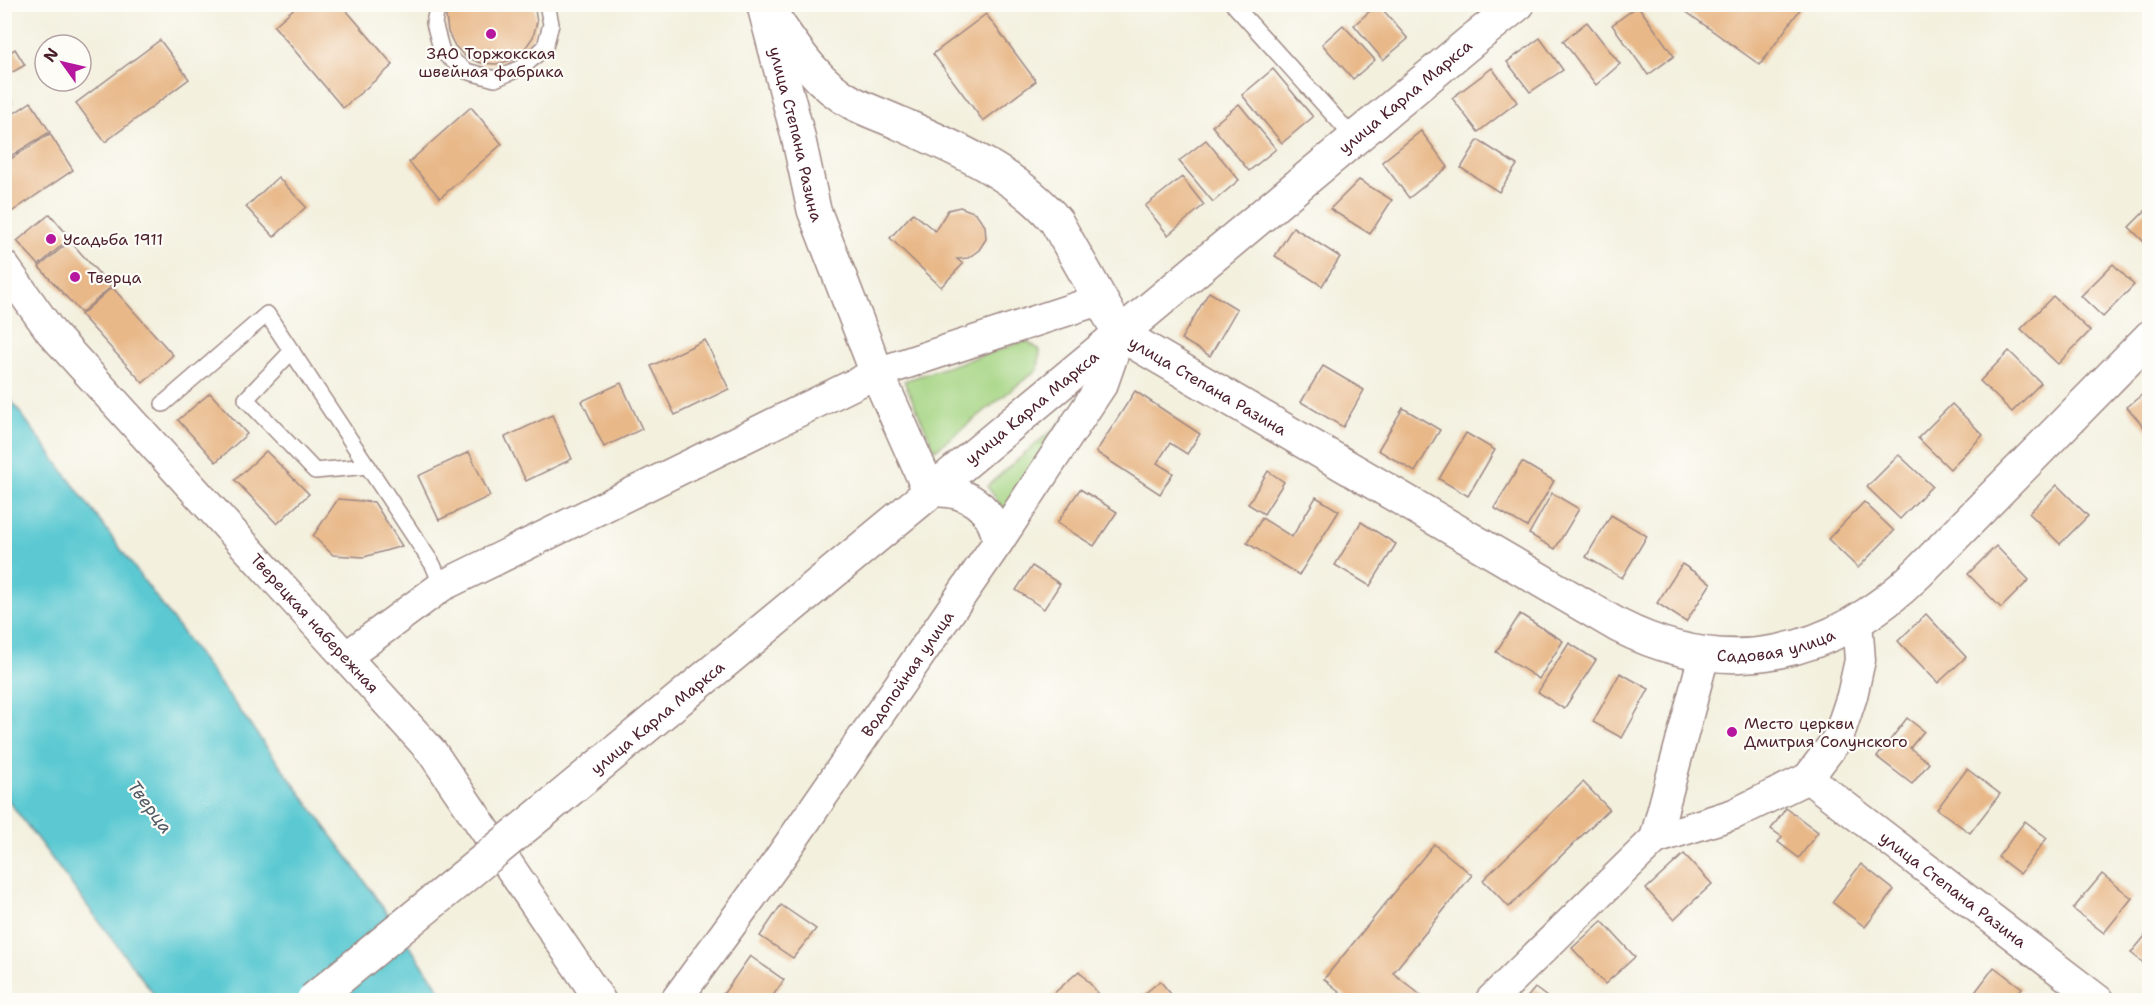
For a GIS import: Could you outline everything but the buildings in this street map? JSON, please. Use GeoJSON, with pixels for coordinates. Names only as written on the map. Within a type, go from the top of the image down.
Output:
{"type":"FeatureCollection","features":[{"type":"Feature","properties":{"kind":"main road","name":"улица Карла Маркса"},"geometry":{"type":"LineString","coordinates":[[313,1000],[1518,4]]}},
{"type":"Feature","properties":{"kind":"main road","name":"улица Степана Разина"},"geometry":{"type":"LineString","coordinates":[[764,5],[805,63],[824,82],[852,103],[984,163],[1044,207],[1056,221],[1120,334],[1619,626],[1660,644],[1704,655]]}},
{"type":"Feature","properties":{"kind":"main road","name":"улица Степана Разина"},"geometry":{"type":"LineString","coordinates":[[764,5],[798,136],[814,210],[877,373],[930,492]]}},
{"type":"Feature","properties":{"kind":"main road","name":"Садовая улица"},"geometry":{"type":"LineString","coordinates":[[1704,655],[1749,655],[1783,650],[1816,640],[1857,621],[1879,607],[1906,585],[2150,337]]}},
{"type":"Feature","properties":{"kind":"street","name":"Тверецкая набережная"},"geometry":{"type":"LineString","coordinates":[[4,266],[51,332],[432,752],[600,1000]]}},
{"type":"Feature","properties":{"kind":"street"},"geometry":{"type":"LineString","coordinates":[[347,656],[442,586],[877,373],[1102,300]]}},
{"type":"Feature","properties":{"kind":"street","name":"Водопойная улица"},"geometry":{"type":"LineString","coordinates":[[676,1000],[783,853],[998,542],[1103,383],[1120,334]]}},
{"type":"Feature","properties":{"kind":"street"},"geometry":{"type":"LineString","coordinates":[[930,492],[949,491],[976,501],[989,515],[997,532],[998,542]]}},
{"type":"Feature","properties":{"kind":"street"},"geometry":{"type":"LineString","coordinates":[[1491,1000],[1655,839],[1734,814],[1808,778],[1838,738],[1852,696],[1860,660],[1857,621]]}},
{"type":"Feature","properties":{"kind":"street","name":"Садовая улица"},"geometry":{"type":"LineString","coordinates":[[1655,839],[1704,655]]}},
{"type":"Feature","properties":{"kind":"street","name":"улица Степана Разина"},"geometry":{"type":"LineString","coordinates":[[1808,778],[2098,1000]]}},
{"type":"Feature","properties":{"kind":"lane"},"geometry":{"type":"LineString","coordinates":[[438,4],[434,23],[442,51],[466,71],[495,79],[523,67],[545,47],[551,24],[548,4]]}},
{"type":"Feature","properties":{"kind":"lane"},"geometry":{"type":"LineString","coordinates":[[1233,4],[1355,139]]}},
{"type":"Feature","properties":{"kind":"lane"},"geometry":{"type":"LineString","coordinates":[[163,404],[267,314],[433,565],[442,586]]}},
{"type":"Feature","properties":{"kind":"lane"},"geometry":{"type":"LineString","coordinates":[[292,351],[246,399],[315,471],[368,466]]}},
{"type":"Feature","properties":{"kind":"green space"},"geometry":{"type":"Polygon","coordinates":[[[1026,341],[1040,350],[1038,369],[935,450],[904,381],[1026,341]]]}},
{"type":"Feature","properties":{"kind":"green space"},"geometry":{"type":"Polygon","coordinates":[[[1073,412],[1004,510],[987,486],[1073,412]]]}},
{"type":"Feature","properties":{"kind":"water"},"geometry":{"type":"Polygon","coordinates":[[[5,392],[352,863],[447,1000],[158,1000],[5,796],[5,392]]]}},
{"type":"Feature","properties":{"kind":"place","name":"ЗАО Торжокская швейная фабрика"},"geometry":{"type":"Point","coordinates":[491,34]}},
{"type":"Feature","properties":{"kind":"place","name":"Усадьба 1911"},"geometry":{"type":"Point","coordinates":[51,239]}},
{"type":"Feature","properties":{"kind":"place","name":"Тверца"},"geometry":{"type":"Point","coordinates":[75,277]}},
{"type":"Feature","properties":{"kind":"place","name":"Место церкви Дмитрия Солунского"},"geometry":{"type":"Point","coordinates":[1732,732]}}]}
